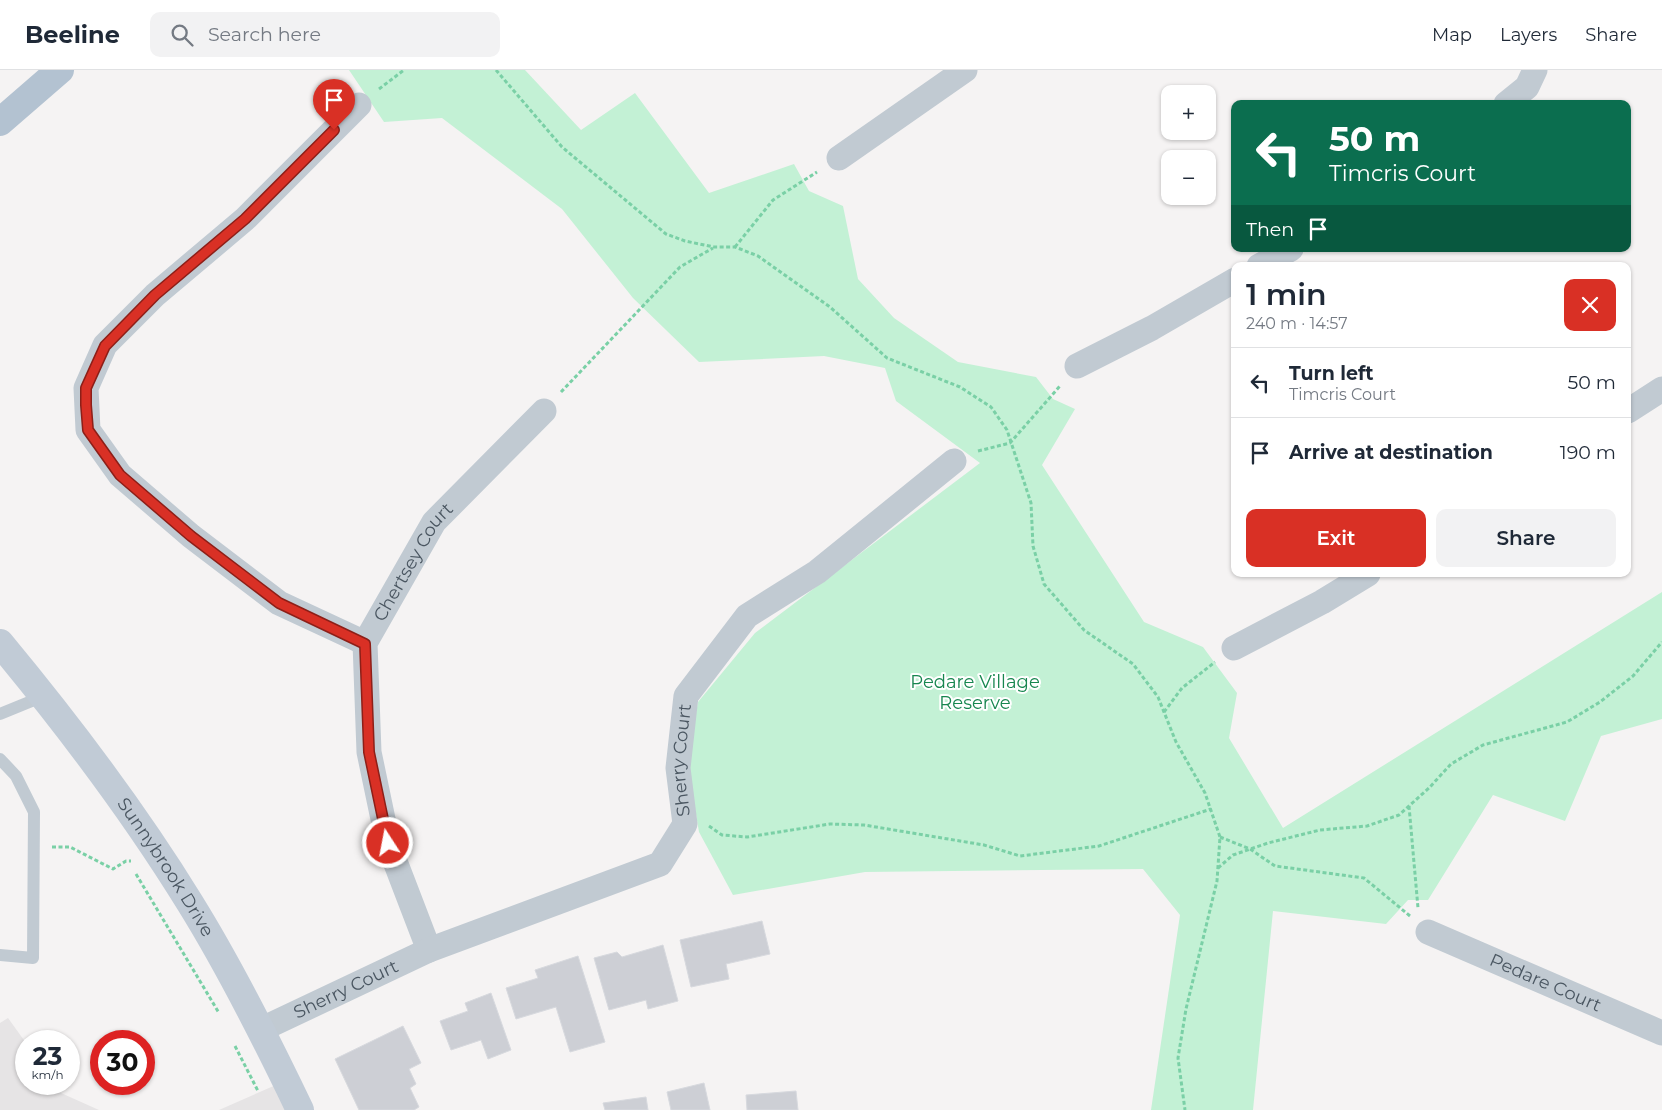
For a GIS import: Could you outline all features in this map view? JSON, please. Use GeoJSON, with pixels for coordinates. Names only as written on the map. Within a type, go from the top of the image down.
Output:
{"type":"FeatureCollection","features":[{"type":"Feature","properties":{"kind":"main road"},"geometry":{"type":"LineString","coordinates":[[0,122],[60,70]]}},
{"type":"Feature","properties":{"kind":"street"},"geometry":{"type":"LineString","coordinates":[[839,158],[965,70]]}},
{"type":"Feature","properties":{"kind":"street"},"geometry":{"type":"LineString","coordinates":[[1511,100],[1527,86],[1535,70]]}},
{"type":"Feature","properties":{"kind":"street"},"geometry":{"type":"LineString","coordinates":[[359,105],[245,219],[155,295],[105,346],[86,388],[88,430],[120,475],[191,536],[279,603],[365,644],[369,752],[388,843],[429,950]]}},
{"type":"Feature","properties":{"kind":"street"},"geometry":{"type":"LineString","coordinates":[[1267,262],[1285,252]]}},
{"type":"Feature","properties":{"kind":"street"},"geometry":{"type":"LineString","coordinates":[[1077,366],[1152,328],[1231,282]]}},
{"type":"Feature","properties":{"kind":"street"},"geometry":{"type":"LineString","coordinates":[[1631,409],[1662,389]]}},
{"type":"Feature","properties":{"kind":"street","name":"Chertsey Court"},"geometry":{"type":"LineString","coordinates":[[365,644],[434,522],[544,411]]}},
{"type":"Feature","properties":{"kind":"street","name":"Sherry Court"},"geometry":{"type":"LineString","coordinates":[[260,1030],[429,950],[660,864],[685,824],[678,768],[686,696],[747,616],[817,572],[954,461]]}},
{"type":"Feature","properties":{"kind":"street"},"geometry":{"type":"LineString","coordinates":[[1234,648],[1322,602],[1363,577]]}},
{"type":"Feature","properties":{"kind":"street","name":"Sunnybrook Drive"},"geometry":{"type":"LineString","coordinates":[[0,643],[44,696],[118,796],[189,902],[260,1030],[300,1110]]}},
{"type":"Feature","properties":{"kind":"street","name":"Pedare Court"},"geometry":{"type":"LineString","coordinates":[[1428,932],[1662,1034]]}},
{"type":"Feature","properties":{"kind":"lane"},"geometry":{"type":"LineString","coordinates":[[0,714],[44,696]]}},
{"type":"Feature","properties":{"kind":"lane"},"geometry":{"type":"LineString","coordinates":[[0,759],[16,776],[34,812],[33,958],[0,955]]}},
{"type":"Feature","properties":{"kind":"path"},"geometry":{"type":"LineString","coordinates":[[359,105],[404,70]]}},
{"type":"Feature","properties":{"kind":"path"},"geometry":{"type":"LineString","coordinates":[[496,70],[562,147],[666,234],[685,241],[714,247],[734,247],[758,256],[830,307],[888,358],[960,387],[991,407],[1007,430],[1031,503],[1034,546],[1044,584],[1084,630],[1133,664],[1158,697],[1176,742],[1206,793],[1220,837],[1217,881],[1186,1009],[1178,1058],[1185,1110]]}},
{"type":"Feature","properties":{"kind":"path"},"geometry":{"type":"LineString","coordinates":[[734,247],[773,200],[839,158]]}},
{"type":"Feature","properties":{"kind":"path"},"geometry":{"type":"LineString","coordinates":[[544,411],[680,267],[714,247]]}},
{"type":"Feature","properties":{"kind":"path"},"geometry":{"type":"LineString","coordinates":[[954,461],[980,451],[1010,443],[1077,366]]}},
{"type":"Feature","properties":{"kind":"path"},"geometry":{"type":"LineString","coordinates":[[1218,868],[1233,855],[1250,849],[1320,830],[1367,826],[1399,815],[1430,788],[1450,764],[1483,745],[1567,722],[1600,702],[1634,676],[1662,642]]}},
{"type":"Feature","properties":{"kind":"path"},"geometry":{"type":"LineString","coordinates":[[1164,712],[1182,688],[1234,648]]}},
{"type":"Feature","properties":{"kind":"path"},"geometry":{"type":"LineString","coordinates":[[1409,806],[1417,904],[1428,932]]}},
{"type":"Feature","properties":{"kind":"path"},"geometry":{"type":"LineString","coordinates":[[683,810],[722,835],[747,837],[830,824],[864,825],[984,845],[1020,856],[1099,846],[1211,810]]}},
{"type":"Feature","properties":{"kind":"path"},"geometry":{"type":"LineString","coordinates":[[1220,837],[1250,849],[1275,866],[1364,878],[1428,932]]}},
{"type":"Feature","properties":{"kind":"path"},"geometry":{"type":"LineString","coordinates":[[34,846],[70,847],[113,869],[126,861],[134,861],[156,853]]}},
{"type":"Feature","properties":{"kind":"path"},"geometry":{"type":"LineString","coordinates":[[136,874],[224,1022]]}},
{"type":"Feature","properties":{"kind":"path"},"geometry":{"type":"LineString","coordinates":[[232,1039],[260,1095]]}},
{"type":"Feature","properties":{"kind":"shaded area"},"geometry":{"type":"Polygon","coordinates":[[[8,1018],[17,1030],[15,1030],[15,1095],[65,1095],[99,1110],[0,1110],[0,1023],[8,1018]]]}},
{"type":"Feature","properties":{"kind":"shaded area"},"geometry":{"type":"Polygon","coordinates":[[[285,1081],[299,1110],[219,1110],[285,1081]]]}},
{"type":"Feature","properties":{"kind":"green space","name":"Pedare Village Reserve"},"geometry":{"type":"Polygon","coordinates":[[[349,70],[525,70],[581,130],[635,93],[709,193],[794,164],[809,191],[843,206],[858,279],[894,318],[958,362],[1036,377],[1053,399],[1075,409],[1042,465],[1144,622],[1203,647],[1237,693],[1229,738],[1283,828],[1662,592],[1662,719],[1601,736],[1565,821],[1493,795],[1428,900],[1408,900],[1386,924],[1273,911],[1253,1110],[1151,1110],[1180,915],[1143,869],[865,872],[733,895],[699,832],[687,761],[698,702],[755,633],[980,463],[896,401],[885,368],[824,356],[699,362],[633,298],[562,209],[442,118],[384,122],[349,70]]]}},
{"type":"Feature","properties":{"kind":"building"},"geometry":{"type":"Polygon","coordinates":[[[762,921],[770,954],[726,964],[729,979],[691,987],[680,940],[762,921]]]}},
{"type":"Feature","properties":{"kind":"building"},"geometry":{"type":"Polygon","coordinates":[[[663,945],[678,1001],[648,1009],[646,1000],[609,1010],[594,958],[617,952],[622,957],[663,945]]]}},
{"type":"Feature","properties":{"kind":"building"},"geometry":{"type":"Polygon","coordinates":[[[578,956],[605,1042],[570,1052],[556,1007],[516,1019],[506,988],[538,978],[535,970],[578,956]]]}},
{"type":"Feature","properties":{"kind":"building"},"geometry":{"type":"Polygon","coordinates":[[[491,993],[511,1050],[488,1059],[481,1040],[451,1050],[440,1021],[468,1011],[465,1003],[491,993]]]}},
{"type":"Feature","properties":{"kind":"building"},"geometry":{"type":"Polygon","coordinates":[[[403,1026],[421,1063],[409,1069],[416,1084],[410,1088],[419,1107],[414,1110],[359,1110],[335,1059],[403,1026]]]}},
{"type":"Feature","properties":{"kind":"building"},"geometry":{"type":"Polygon","coordinates":[[[704,1083],[710,1110],[671,1110],[667,1092],[704,1083]]]}},
{"type":"Feature","properties":{"kind":"building"},"geometry":{"type":"Polygon","coordinates":[[[796,1091],[798,1110],[747,1110],[746,1095],[796,1091]]]}},
{"type":"Feature","properties":{"kind":"building"},"geometry":{"type":"Polygon","coordinates":[[[646,1097],[648,1110],[605,1110],[603,1103],[646,1097]]]}},
{"type":"Feature","properties":{"kind":"route"},"geometry":{"type":"LineString","coordinates":[[334,130],[245,219],[155,295],[105,346],[86,388],[88,430],[120,475],[191,536],[279,603],[365,644],[369,752],[388,843]]}}]}
